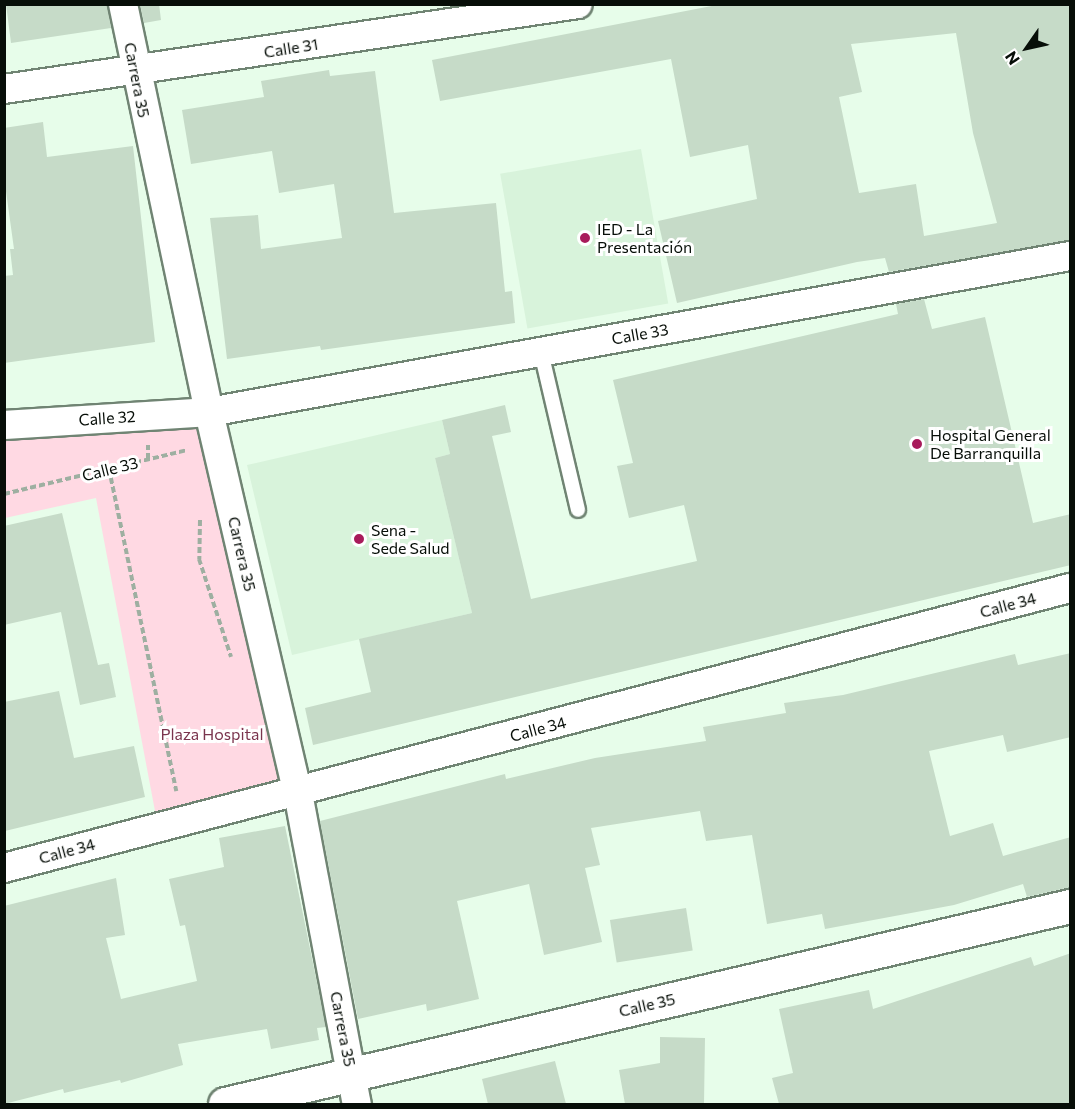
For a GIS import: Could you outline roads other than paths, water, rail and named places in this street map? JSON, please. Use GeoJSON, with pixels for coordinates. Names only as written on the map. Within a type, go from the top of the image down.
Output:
{"type":"FeatureCollection","features":[{"type":"Feature","properties":{"kind":"street","name":"Carrera 35"},"geometry":{"type":"LineString","coordinates":[[123,4],[135,72],[209,412],[298,793],[355,1089]]}},
{"type":"Feature","properties":{"kind":"street","name":"Calle 31"},"geometry":{"type":"LineString","coordinates":[[4,89],[135,72],[578,4]]}},
{"type":"Feature","properties":{"kind":"street","name":"Calle 33"},"geometry":{"type":"LineString","coordinates":[[209,412],[1071,256]]}},
{"type":"Feature","properties":{"kind":"street","name":"Calle 32"},"geometry":{"type":"LineString","coordinates":[[4,425],[209,412]]}},
{"type":"Feature","properties":{"kind":"street","name":"Calle 34"},"geometry":{"type":"LineString","coordinates":[[4,868],[298,793],[1071,588]]}},
{"type":"Feature","properties":{"kind":"street","name":"Calle 35"},"geometry":{"type":"LineString","coordinates":[[225,1104],[355,1089],[1071,906]]}},
{"type":"Feature","properties":{"kind":"lane"},"geometry":{"type":"LineString","coordinates":[[541,352],[578,510]]}},
{"type":"Feature","properties":{"kind":"place","name":"IED - La Presentación"},"geometry":{"type":"Point","coordinates":[585,238]}},
{"type":"Feature","properties":{"kind":"place","name":"Hospital General De Barranquilla"},"geometry":{"type":"Point","coordinates":[917,444]}},
{"type":"Feature","properties":{"kind":"place","name":"Sena - Sede Salud"},"geometry":{"type":"Point","coordinates":[359,539]}},
{"type":"Feature","properties":{"kind":"park label","name":"Plaza Hospital"},"geometry":{"type":"Point","coordinates":[212,734]}}]}
